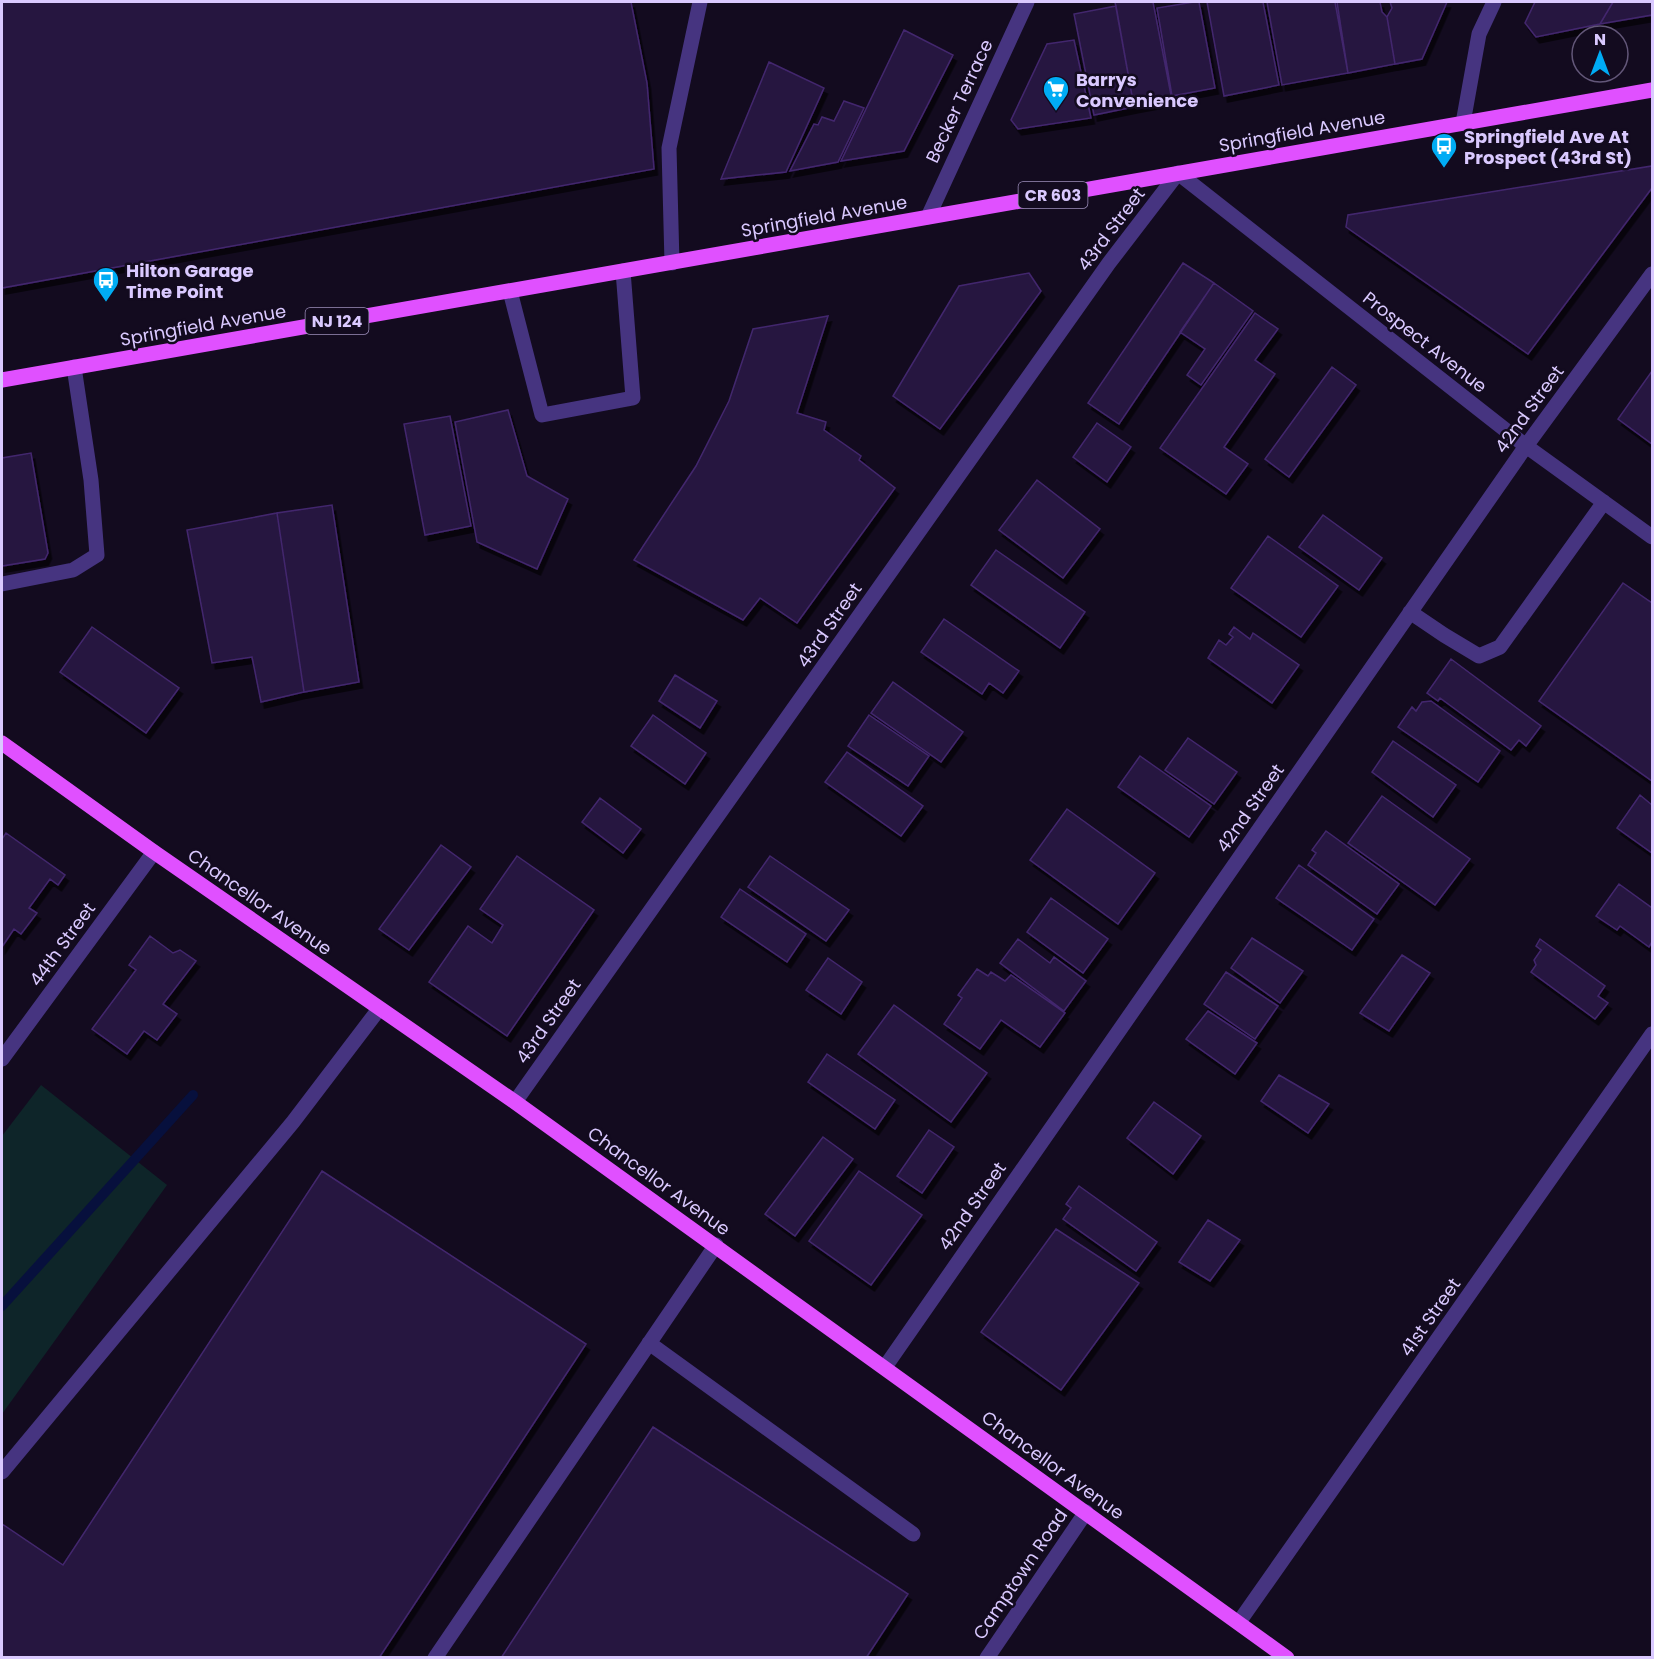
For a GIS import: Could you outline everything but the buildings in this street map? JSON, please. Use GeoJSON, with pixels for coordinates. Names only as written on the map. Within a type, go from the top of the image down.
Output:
{"type":"FeatureCollection","features":[{"type":"Feature","properties":{"kind":"main road","name":"Springfield Avenue"},"geometry":{"type":"LineString","coordinates":[[2,380],[1653,90]]}},
{"type":"Feature","properties":{"kind":"main road","name":"Chancellor Avenue"},"geometry":{"type":"LineString","coordinates":[[2,743],[716,1245],[1287,1658]]}},
{"type":"Feature","properties":{"kind":"street"},"geometry":{"type":"LineString","coordinates":[[672,263],[669,148],[700,2]]}},
{"type":"Feature","properties":{"kind":"street","name":"Becker Terrace"},"geometry":{"type":"LineString","coordinates":[[928,217],[1027,2]]}},
{"type":"Feature","properties":{"kind":"street"},"geometry":{"type":"LineString","coordinates":[[1463,123],[1479,34],[1494,2]]}},
{"type":"Feature","properties":{"kind":"street","name":"Prospect Avenue"},"geometry":{"type":"LineString","coordinates":[[1178,173],[1526,446],[1653,537]]}},
{"type":"Feature","properties":{"kind":"street","name":"43rd Street"},"geometry":{"type":"LineString","coordinates":[[515,1102],[1108,263],[1178,173]]}},
{"type":"Feature","properties":{"kind":"street"},"geometry":{"type":"LineString","coordinates":[[510,291],[542,415],[633,398],[623,271]]}},
{"type":"Feature","properties":{"kind":"street","name":"42nd Street"},"geometry":{"type":"LineString","coordinates":[[885,1367],[1526,446],[1653,274]]}},
{"type":"Feature","properties":{"kind":"street"},"geometry":{"type":"LineString","coordinates":[[2,584],[74,570],[97,555],[92,480],[74,367]]}},
{"type":"Feature","properties":{"kind":"street"},"geometry":{"type":"LineString","coordinates":[[1410,612],[1479,656],[1500,647],[1604,502]]}},
{"type":"Feature","properties":{"kind":"street","name":"44th Street"},"geometry":{"type":"LineString","coordinates":[[2,1059],[154,852]]}},
{"type":"Feature","properties":{"kind":"street"},"geometry":{"type":"LineString","coordinates":[[2,1472],[293,1122],[379,1009]]}},
{"type":"Feature","properties":{"kind":"street","name":"41st Street"},"geometry":{"type":"LineString","coordinates":[[1239,1623],[1653,1034]]}},
{"type":"Feature","properties":{"kind":"street"},"geometry":{"type":"LineString","coordinates":[[435,1658],[716,1245]]}},
{"type":"Feature","properties":{"kind":"street"},"geometry":{"type":"LineString","coordinates":[[649,1343],[913,1534]]}},
{"type":"Feature","properties":{"kind":"street","name":"Camptown Road"},"geometry":{"type":"LineString","coordinates":[[987,1658],[1086,1512]]}},
{"type":"Feature","properties":{"kind":"green space"},"geometry":{"type":"Polygon","coordinates":[[[41,1085],[167,1185],[2,1414],[2,1136],[41,1085]]]}},
{"type":"Feature","properties":{"kind":"waterway"},"geometry":{"type":"LineString","coordinates":[[2,1306],[193,1095]]}},
{"type":"Feature","properties":{"kind":"place","name":"Barrys Convenience"},"geometry":{"type":"Point","coordinates":[1056,112]}},
{"type":"Feature","properties":{"kind":"place","name":"Springfield Ave At Prospect (43rd St)"},"geometry":{"type":"Point","coordinates":[1444,169]}},
{"type":"Feature","properties":{"kind":"place","name":"Hilton Garage Time Point"},"geometry":{"type":"Point","coordinates":[106,303]}}]}
